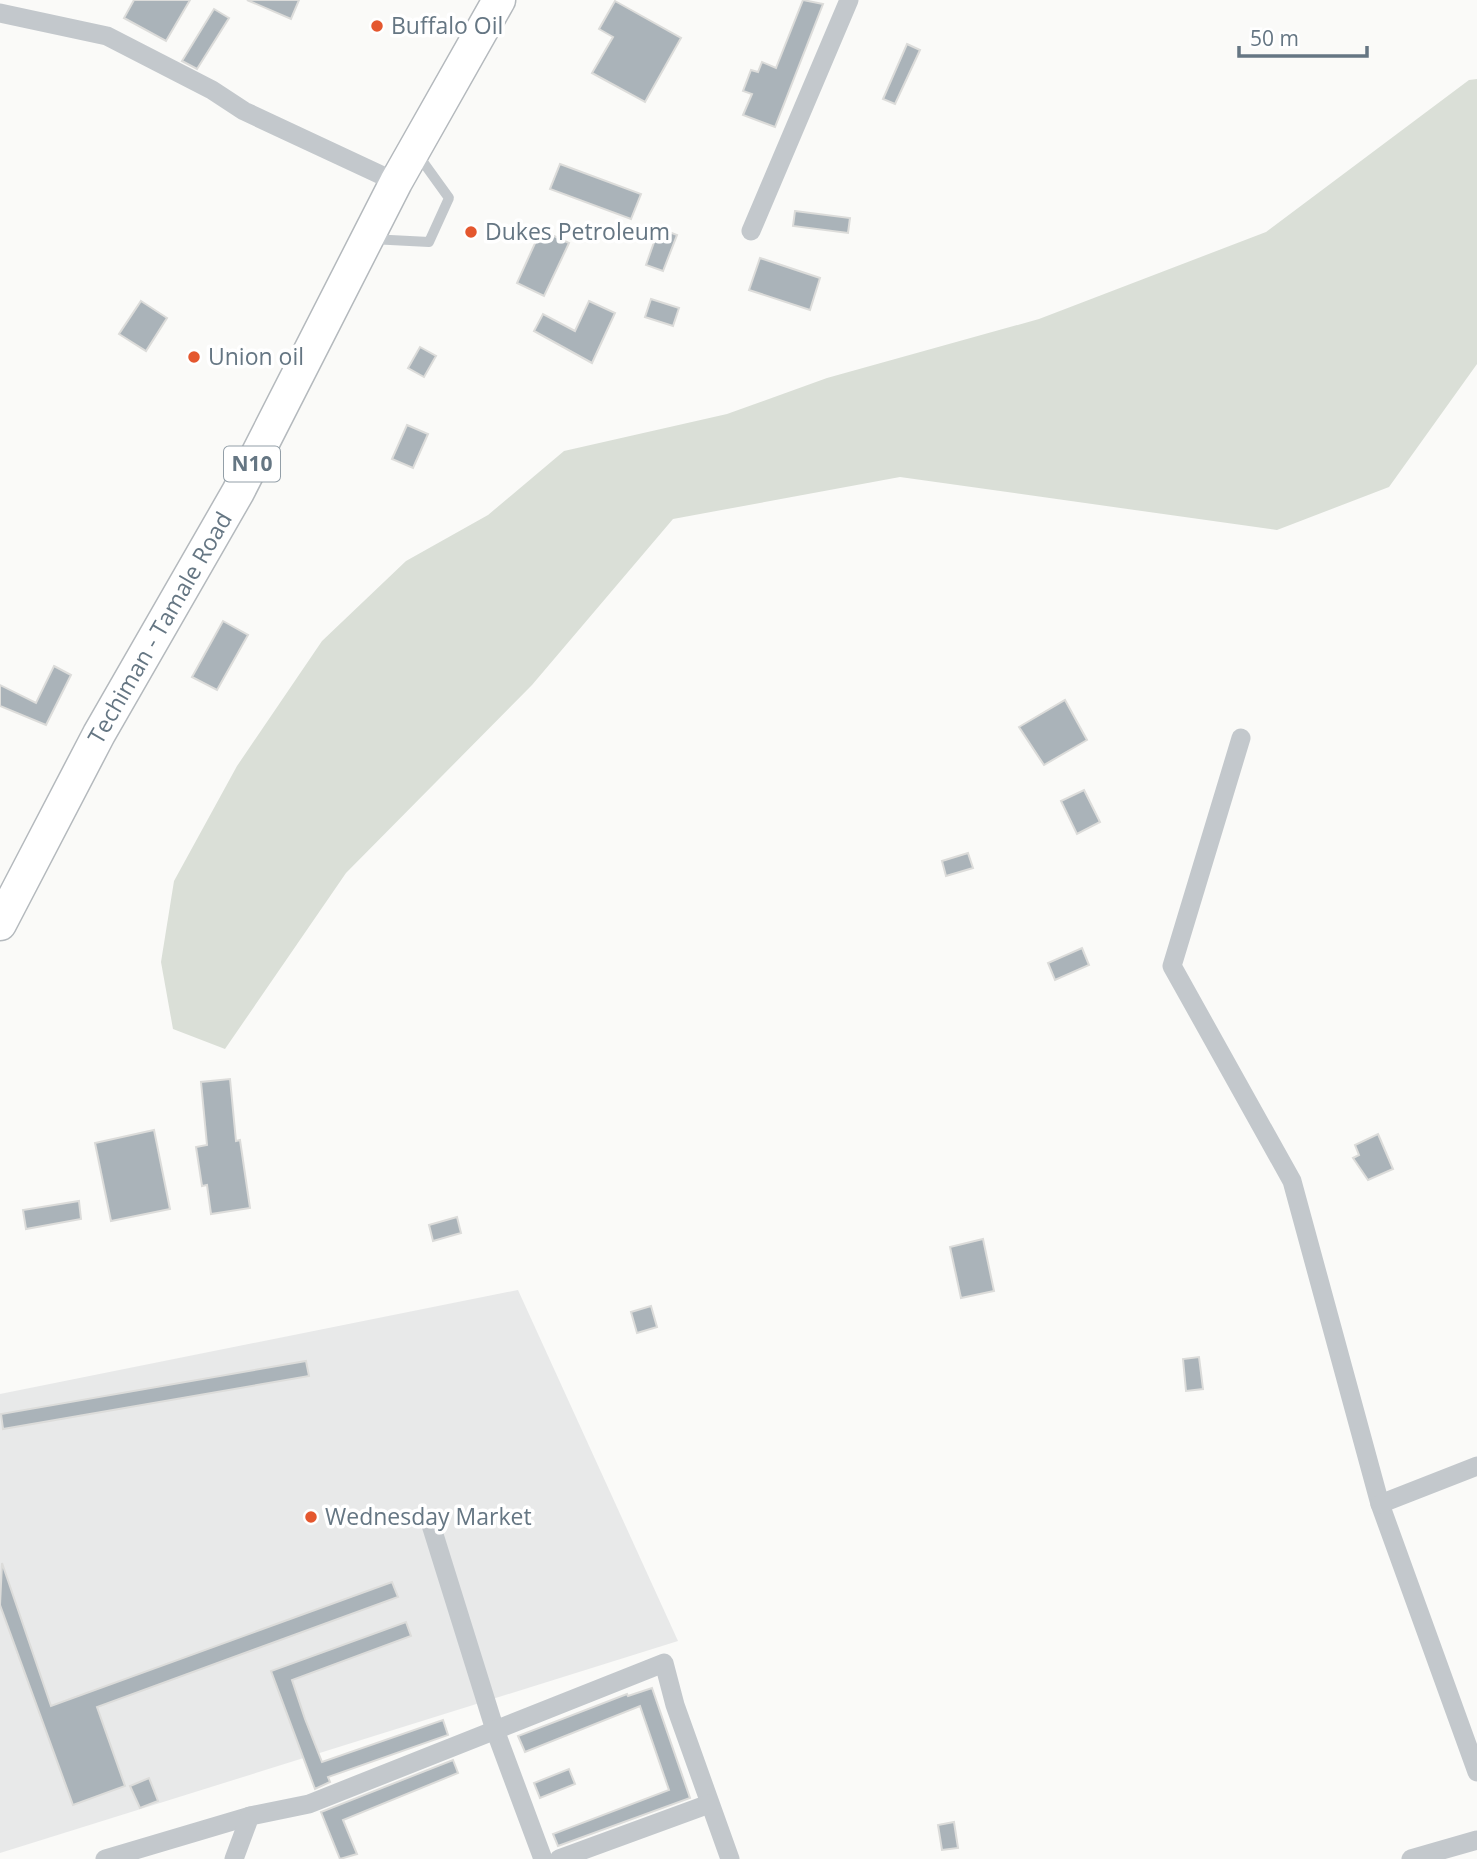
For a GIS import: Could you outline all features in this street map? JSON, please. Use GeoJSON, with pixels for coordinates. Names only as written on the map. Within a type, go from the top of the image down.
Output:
{"type":"FeatureCollection","features":[{"type":"Feature","properties":{"kind":"highway","name":"Techiman - Tamale Road"},"geometry":{"type":"LineString","coordinates":[[0,924],[105,723],[238,492],[396,182],[499,0]]}},
{"type":"Feature","properties":{"kind":"street"},"geometry":{"type":"LineString","coordinates":[[751,231],[849,0]]}},
{"type":"Feature","properties":{"kind":"street"},"geometry":{"type":"LineString","coordinates":[[0,13],[107,36],[212,90],[244,111],[396,182]]}},
{"type":"Feature","properties":{"kind":"street"},"geometry":{"type":"LineString","coordinates":[[1241,738],[1172,966],[1292,1181],[1380,1504],[1477,1772]]}},
{"type":"Feature","properties":{"kind":"street"},"geometry":{"type":"LineString","coordinates":[[1380,1504],[1477,1466]]}},
{"type":"Feature","properties":{"kind":"street"},"geometry":{"type":"LineString","coordinates":[[431,1525],[495,1730],[543,1859]]}},
{"type":"Feature","properties":{"kind":"street"},"geometry":{"type":"LineString","coordinates":[[105,1859],[250,1816],[309,1804],[664,1663],[675,1705],[730,1859]]}},
{"type":"Feature","properties":{"kind":"street"},"geometry":{"type":"LineString","coordinates":[[559,1859],[709,1804]]}},
{"type":"Feature","properties":{"kind":"street"},"geometry":{"type":"LineString","coordinates":[[234,1859],[250,1816]]}},
{"type":"Feature","properties":{"kind":"street"},"geometry":{"type":"LineString","coordinates":[[1411,1859],[1477,1840]]}},
{"type":"Feature","properties":{"kind":"lane"},"geometry":{"type":"LineString","coordinates":[[367,239],[429,242],[449,198],[414,150]]}},
{"type":"Feature","properties":{"kind":"shaded area"},"geometry":{"type":"Polygon","coordinates":[[[1477,79],[1477,364],[1389,487],[1277,530],[900,477],[673,519],[532,685],[346,873],[225,1049],[173,1029],[161,962],[174,881],[237,766],[322,641],[406,561],[488,515],[564,451],[727,414],[827,378],[1039,319],[1266,232],[1469,80],[1477,79]]]}},
{"type":"Feature","properties":{"kind":"shaded area","name":"Wednesday Market"},"geometry":{"type":"Polygon","coordinates":[[[518,1290],[678,1641],[0,1853],[0,1394],[518,1290]]]}},
{"type":"Feature","properties":{"kind":"building"},"geometry":{"type":"Polygon","coordinates":[[[134,0],[190,0],[166,41],[124,18],[134,0]]]}},
{"type":"Feature","properties":{"kind":"building"},"geometry":{"type":"Polygon","coordinates":[[[247,0],[299,0],[291,19],[247,0]]]}},
{"type":"Feature","properties":{"kind":"building"},"geometry":{"type":"Polygon","coordinates":[[[803,0],[823,4],[775,127],[743,115],[752,94],[743,91],[751,70],[758,72],[762,62],[776,68],[803,0]]]}},
{"type":"Feature","properties":{"kind":"building"},"geometry":{"type":"Polygon","coordinates":[[[615,1],[681,38],[645,102],[592,73],[613,37],[599,29],[615,1]]]}},
{"type":"Feature","properties":{"kind":"building"},"geometry":{"type":"Polygon","coordinates":[[[214,9],[229,18],[197,69],[182,61],[214,9]]]}},
{"type":"Feature","properties":{"kind":"building"},"geometry":{"type":"Polygon","coordinates":[[[907,44],[920,50],[895,104],[883,99],[907,44]]]}},
{"type":"Feature","properties":{"kind":"building"},"geometry":{"type":"Polygon","coordinates":[[[560,164],[641,194],[631,219],[550,189],[560,164]]]}},
{"type":"Feature","properties":{"kind":"building"},"geometry":{"type":"Polygon","coordinates":[[[795,211],[850,218],[848,233],[793,226],[795,211]]]}},
{"type":"Feature","properties":{"kind":"building"},"geometry":{"type":"Polygon","coordinates":[[[659,228],[677,235],[663,271],[646,265],[659,228]]]}},
{"type":"Feature","properties":{"kind":"building"},"geometry":{"type":"Polygon","coordinates":[[[541,230],[569,243],[544,296],[517,283],[541,230]]]}},
{"type":"Feature","properties":{"kind":"building"},"geometry":{"type":"Polygon","coordinates":[[[760,258],[820,278],[810,310],[749,290],[760,258]]]}},
{"type":"Feature","properties":{"kind":"building"},"geometry":{"type":"Polygon","coordinates":[[[651,299],[679,308],[673,326],[645,317],[651,299]]]}},
{"type":"Feature","properties":{"kind":"building"},"geometry":{"type":"Polygon","coordinates":[[[141,301],[167,318],[146,351],[119,334],[141,301]]]}},
{"type":"Feature","properties":{"kind":"building"},"geometry":{"type":"Polygon","coordinates":[[[589,301],[615,313],[592,363],[534,331],[543,314],[575,331],[589,301]]]}},
{"type":"Feature","properties":{"kind":"building"},"geometry":{"type":"Polygon","coordinates":[[[420,347],[436,356],[424,377],[408,368],[420,347]]]}},
{"type":"Feature","properties":{"kind":"building"},"geometry":{"type":"Polygon","coordinates":[[[407,425],[428,434],[413,468],[392,459],[407,425]]]}},
{"type":"Feature","properties":{"kind":"building"},"geometry":{"type":"Polygon","coordinates":[[[223,621],[248,635],[217,690],[192,677],[223,621]]]}},
{"type":"Feature","properties":{"kind":"building"},"geometry":{"type":"Polygon","coordinates":[[[54,666],[71,675],[46,725],[0,706],[0,685],[36,703],[54,666]]]}},
{"type":"Feature","properties":{"kind":"building"},"geometry":{"type":"Polygon","coordinates":[[[1065,700],[1087,740],[1044,765],[1019,727],[1065,700]]]}},
{"type":"Feature","properties":{"kind":"building"},"geometry":{"type":"Polygon","coordinates":[[[1084,790],[1100,822],[1077,834],[1061,801],[1084,790]]]}},
{"type":"Feature","properties":{"kind":"building"},"geometry":{"type":"Polygon","coordinates":[[[968,853],[973,868],[946,876],[942,861],[968,853]]]}},
{"type":"Feature","properties":{"kind":"building"},"geometry":{"type":"Polygon","coordinates":[[[1082,948],[1089,965],[1055,980],[1048,963],[1082,948]]]}},
{"type":"Feature","properties":{"kind":"building"},"geometry":{"type":"Polygon","coordinates":[[[230,1079],[236,1141],[240,1140],[250,1208],[211,1214],[207,1185],[202,1186],[196,1147],[207,1145],[201,1082],[230,1079]]]}},
{"type":"Feature","properties":{"kind":"building"},"geometry":{"type":"Polygon","coordinates":[[[154,1130],[170,1209],[111,1221],[95,1143],[154,1130]]]}},
{"type":"Feature","properties":{"kind":"building"},"geometry":{"type":"Polygon","coordinates":[[[1378,1134],[1393,1169],[1368,1180],[1353,1158],[1359,1155],[1355,1145],[1378,1134]]]}},
{"type":"Feature","properties":{"kind":"building"},"geometry":{"type":"Polygon","coordinates":[[[79,1201],[81,1219],[26,1229],[23,1210],[79,1201]]]}},
{"type":"Feature","properties":{"kind":"building"},"geometry":{"type":"Polygon","coordinates":[[[457,1217],[461,1233],[433,1241],[429,1225],[457,1217]]]}},
{"type":"Feature","properties":{"kind":"building"},"geometry":{"type":"Polygon","coordinates":[[[983,1239],[994,1291],[961,1298],[950,1247],[983,1239]]]}},
{"type":"Feature","properties":{"kind":"building"},"geometry":{"type":"Polygon","coordinates":[[[651,1306],[657,1327],[637,1333],[631,1312],[651,1306]]]}},
{"type":"Feature","properties":{"kind":"building"},"geometry":{"type":"Polygon","coordinates":[[[1199,1357],[1203,1389],[1186,1391],[1183,1359],[1199,1357]]]}},
{"type":"Feature","properties":{"kind":"building"},"geometry":{"type":"Polygon","coordinates":[[[306,1361],[309,1376],[3,1429],[1,1414],[306,1361]]]}},
{"type":"Feature","properties":{"kind":"building"},"geometry":{"type":"Polygon","coordinates":[[[2,1563],[51,1706],[392,1582],[398,1597],[97,1707],[125,1786],[73,1805],[0,1605],[2,1563]]]}},
{"type":"Feature","properties":{"kind":"building"},"geometry":{"type":"Polygon","coordinates":[[[406,1622],[411,1636],[292,1680],[305,1719],[322,1762],[443,1720],[448,1735],[328,1777],[330,1782],[315,1789],[271,1671],[406,1622]]]}},
{"type":"Feature","properties":{"kind":"building"},"geometry":{"type":"Polygon","coordinates":[[[652,1688],[690,1798],[558,1846],[553,1834],[669,1790],[640,1706],[525,1752],[518,1736],[627,1694],[628,1696],[652,1688]]]}},
{"type":"Feature","properties":{"kind":"building"},"geometry":{"type":"Polygon","coordinates":[[[453,1760],[458,1773],[343,1820],[357,1854],[340,1859],[321,1812],[453,1760]]]}},
{"type":"Feature","properties":{"kind":"building"},"geometry":{"type":"Polygon","coordinates":[[[569,1769],[575,1784],[540,1798],[534,1783],[569,1769]]]}},
{"type":"Feature","properties":{"kind":"building"},"geometry":{"type":"Polygon","coordinates":[[[149,1778],[158,1801],[140,1808],[130,1786],[149,1778]]]}},
{"type":"Feature","properties":{"kind":"building"},"geometry":{"type":"Polygon","coordinates":[[[954,1822],[958,1848],[942,1850],[938,1825],[954,1822]]]}},
{"type":"Feature","properties":{"kind":"place","name":"Buffalo Oil"},"geometry":{"type":"Point","coordinates":[377,26]}},
{"type":"Feature","properties":{"kind":"place","name":"Dukes Petroleum"},"geometry":{"type":"Point","coordinates":[471,232]}},
{"type":"Feature","properties":{"kind":"place","name":"Union oil"},"geometry":{"type":"Point","coordinates":[194,357]}},
{"type":"Feature","properties":{"kind":"place","name":"Wednesday Market"},"geometry":{"type":"Point","coordinates":[311,1517]}}]}
